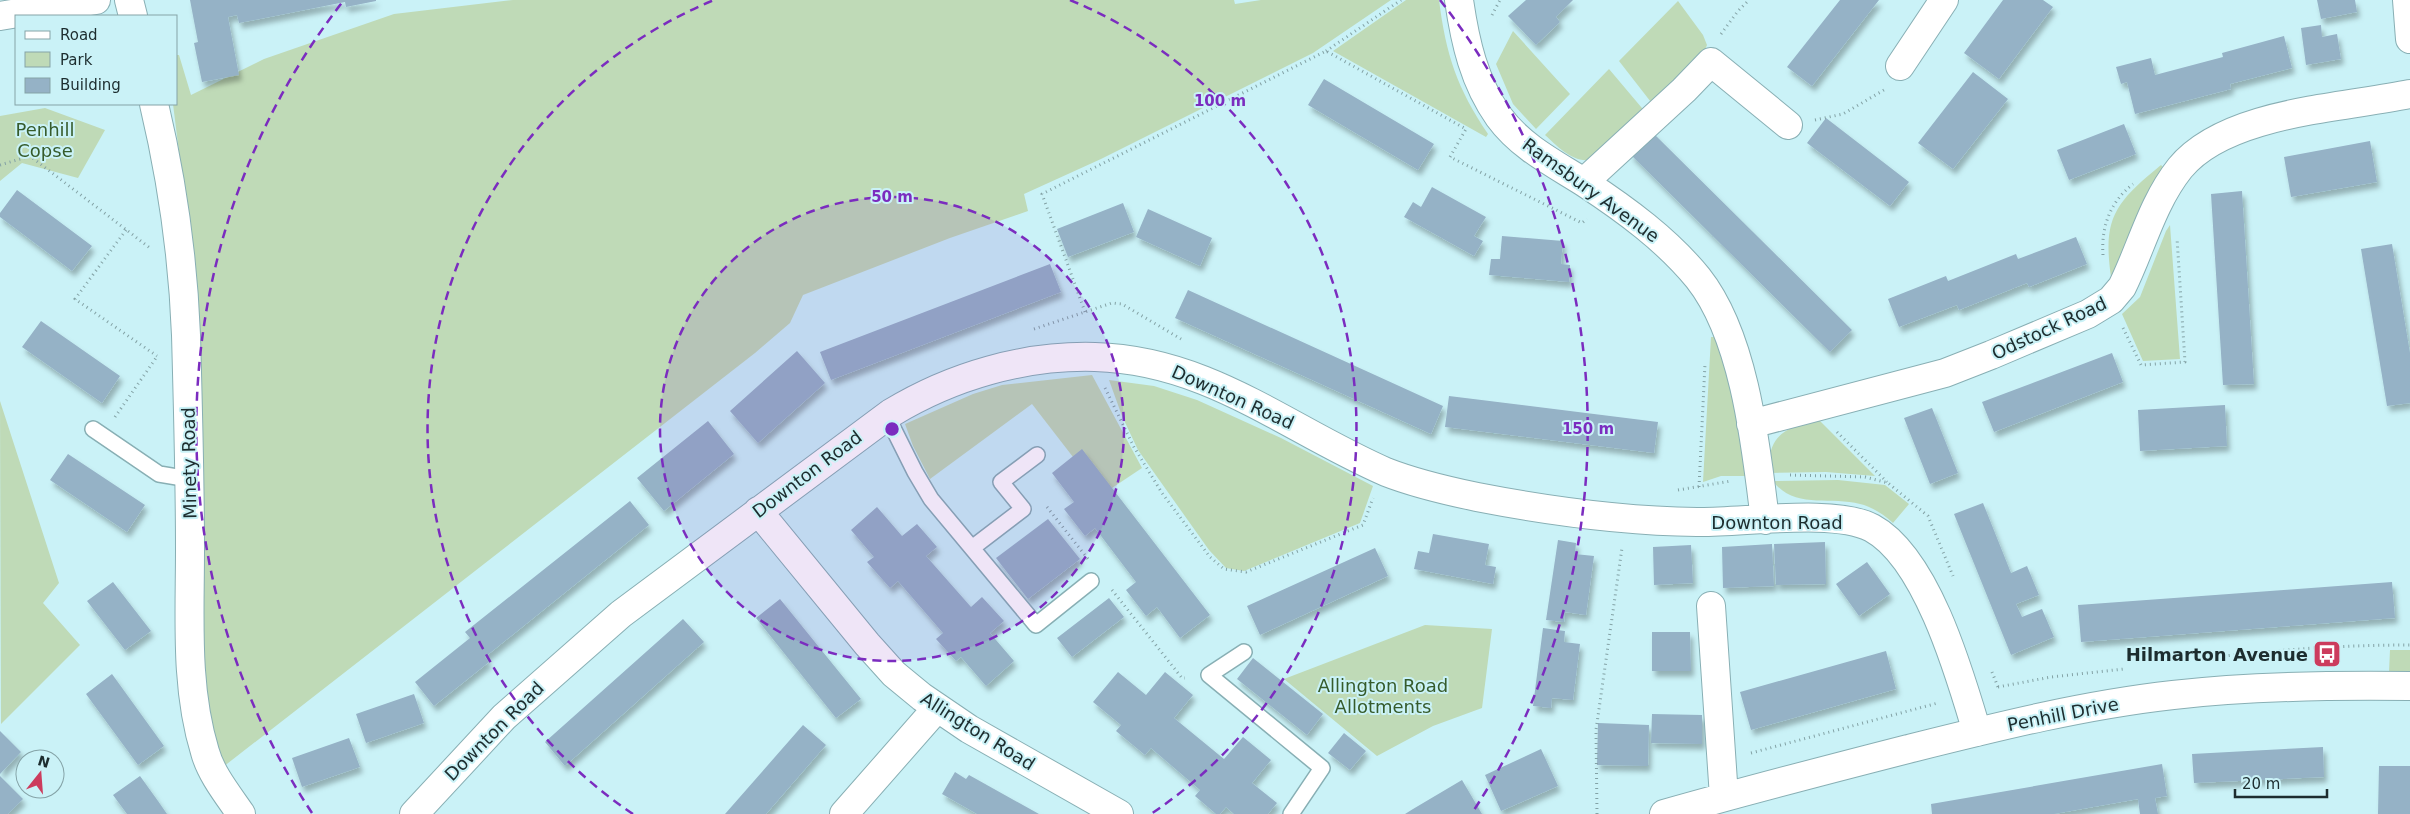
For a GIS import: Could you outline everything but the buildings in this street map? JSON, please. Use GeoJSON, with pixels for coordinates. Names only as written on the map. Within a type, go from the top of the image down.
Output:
{"type":"FeatureCollection","features":[{"type":"Feature","properties":{"kind":"street"},"geometry":{"type":"LineString","coordinates":[[0,16],[96,0]]}},
{"type":"Feature","properties":{"kind":"street"},"geometry":{"type":"LineString","coordinates":[[129,0],[133,15]]}},
{"type":"Feature","properties":{"kind":"street","name":"Ramsbury Avenue"},"geometry":{"type":"LineString","coordinates":[[1459,0],[1465,41],[1471,61],[1499,116],[1519,139],[1546,159],[1612,201],[1670,247],[1699,280],[1716,309],[1733,351],[1752,424],[1765,520]]}},
{"type":"Feature","properties":{"kind":"street"},"geometry":{"type":"LineString","coordinates":[[1900,66],[1944,0]]}},
{"type":"Feature","properties":{"kind":"street"},"geometry":{"type":"LineString","coordinates":[[2407,0],[2410,40]]}},
{"type":"Feature","properties":{"kind":"street"},"geometry":{"type":"LineString","coordinates":[[1584,182],[1684,90],[1711,62],[1788,125]]}},
{"type":"Feature","properties":{"kind":"street","name":"Odstock Road"},"geometry":{"type":"LineString","coordinates":[[1752,424],[1945,373],[2044,334],[2088,314],[2111,300],[2122,288],[2161,199],[2179,169],[2189,159],[2221,137],[2244,127],[2274,119],[2410,94]]}},
{"type":"Feature","properties":{"kind":"street","name":"Minety Road"},"geometry":{"type":"LineString","coordinates":[[154,105],[174,200],[182,273],[187,376],[191,675],[195,714],[206,755],[221,786],[241,814]]}},
{"type":"Feature","properties":{"kind":"street","name":"Downton Road"},"geometry":{"type":"LineString","coordinates":[[414,814],[504,717],[621,614],[887,416],[917,397],[951,382],[994,368],[1044,360],[1094,356],[1143,361],[1178,369],[1235,393],[1382,470],[1474,496],[1541,508],[1626,518],[1698,522],[1824,518],[1847,520],[1871,528],[1892,543],[1911,566],[1928,598],[1947,640],[1977,732]]}},
{"type":"Feature","properties":{"kind":"street","name":"Allington Road"},"geometry":{"type":"LineString","coordinates":[[758,511],[867,644],[894,674],[937,708],[969,729],[1119,814]]}},
{"type":"Feature","properties":{"kind":"street"},"geometry":{"type":"LineString","coordinates":[[1710,805],[1721,762],[1711,606]]}},
{"type":"Feature","properties":{"kind":"street","name":"Penhill Drive"},"geometry":{"type":"LineString","coordinates":[[1664,814],[1710,805],[1977,732],[2072,710],[2172,695],[2223,690],[2410,686]]}},
{"type":"Feature","properties":{"kind":"street"},"geometry":{"type":"LineString","coordinates":[[844,814],[937,708]]}},
{"type":"Feature","properties":{"kind":"lane"},"geometry":{"type":"LineString","coordinates":[[887,416],[914,472],[931,499],[1036,625],[1091,581]]}},
{"type":"Feature","properties":{"kind":"lane"},"geometry":{"type":"LineString","coordinates":[[98,432],[159,474],[189,479]]}},
{"type":"Feature","properties":{"kind":"lane"},"geometry":{"type":"LineString","coordinates":[[972,548],[1023,509],[1001,482],[1037,455]]}},
{"type":"Feature","properties":{"kind":"lane"},"geometry":{"type":"LineString","coordinates":[[1244,652],[1209,675],[1322,768],[1291,814]]}},
{"type":"Feature","properties":{"kind":"path"},"geometry":{"type":"LineString","coordinates":[[1085,312],[1042,194],[1326,51],[1400,0]]}},
{"type":"Feature","properties":{"kind":"path"},"geometry":{"type":"LineString","coordinates":[[1711,62],[1721,34],[1749,0]]}},
{"type":"Feature","properties":{"kind":"path"},"geometry":{"type":"LineString","coordinates":[[1326,51],[1466,129],[1450,157],[1582,223],[1612,201]]}},
{"type":"Feature","properties":{"kind":"path"},"geometry":{"type":"LineString","coordinates":[[1788,125],[1843,114],[1851,110],[1882,93],[1900,66]]}},
{"type":"Feature","properties":{"kind":"path"},"geometry":{"type":"LineString","coordinates":[[0,165],[30,156],[182,273]]}},
{"type":"Feature","properties":{"kind":"path"},"geometry":{"type":"LineString","coordinates":[[126,230],[75,299],[187,376]]}},
{"type":"Feature","properties":{"kind":"path"},"geometry":{"type":"LineString","coordinates":[[1031,330],[1112,303],[1122,304],[1182,340]]}},
{"type":"Feature","properties":{"kind":"path"},"geometry":{"type":"LineString","coordinates":[[98,432],[158,356]]}},
{"type":"Feature","properties":{"kind":"path"},"geometry":{"type":"LineString","coordinates":[[1094,356],[1110,398],[1134,447],[1168,501],[1210,557],[1224,570],[1246,572],[1363,525],[1382,470]]}},
{"type":"Feature","properties":{"kind":"path"},"geometry":{"type":"LineString","coordinates":[[1699,487],[1705,363]]}},
{"type":"Feature","properties":{"kind":"path"},"geometry":{"type":"LineString","coordinates":[[1818,407],[1834,430],[1888,483],[1928,516],[1954,577]]}},
{"type":"Feature","properties":{"kind":"path"},"geometry":{"type":"LineString","coordinates":[[1672,490],[1760,477],[1799,474],[1866,477],[1888,483]]}},
{"type":"Feature","properties":{"kind":"path"},"geometry":{"type":"LineString","coordinates":[[1597,814],[1596,730],[1626,518]]}},
{"type":"Feature","properties":{"kind":"path"},"geometry":{"type":"LineString","coordinates":[[1721,762],[1998,687],[1991,668]]}},
{"type":"Feature","properties":{"kind":"green space"},"geometry":{"type":"Polygon","coordinates":[[[513,0],[1234,0],[1235,4],[1261,0],[1391,0],[1313,53],[1101,159],[1024,194],[1028,211],[950,238],[803,295],[790,323],[755,353],[223,767],[209,728],[204,684],[203,432],[195,280],[173,105],[178,105],[178,55],[191,95],[264,59],[394,14],[513,0]]]}},
{"type":"Feature","properties":{"kind":"green space"},"geometry":{"type":"Polygon","coordinates":[[[1406,0],[1439,0],[1445,38],[1454,70],[1468,101],[1488,134],[1486,137],[1333,51],[1406,0]]]}},
{"type":"Feature","properties":{"kind":"green space"},"geometry":{"type":"Polygon","coordinates":[[[1678,1],[1703,35],[1707,45],[1704,52],[1654,106],[1619,61],[1678,1]]]}},
{"type":"Feature","properties":{"kind":"green space"},"geometry":{"type":"Polygon","coordinates":[[[1513,31],[1570,94],[1536,129],[1513,104],[1496,64],[1513,31]]]}},
{"type":"Feature","properties":{"kind":"green space"},"geometry":{"type":"Polygon","coordinates":[[[1609,69],[1647,114],[1593,159],[1586,160],[1573,157],[1545,135],[1609,69]]]}},
{"type":"Feature","properties":{"kind":"green space","name":"Penhill Copse"},"geometry":{"type":"Polygon","coordinates":[[[45,108],[105,130],[78,178],[22,163],[0,181],[0,116],[45,108]]]}},
{"type":"Feature","properties":{"kind":"green space"},"geometry":{"type":"Polygon","coordinates":[[[2161,165],[2164,168],[2112,284],[2109,244],[2110,229],[2114,216],[2121,203],[2131,191],[2161,165]]]}},
{"type":"Feature","properties":{"kind":"green space"},"geometry":{"type":"Polygon","coordinates":[[[2170,225],[2180,359],[2143,361],[2122,314],[2140,297],[2170,225]]]}},
{"type":"Feature","properties":{"kind":"green space"},"geometry":{"type":"Polygon","coordinates":[[[1711,337],[1715,337],[1732,388],[1747,476],[1721,476],[1703,482],[1711,337]]]}},
{"type":"Feature","properties":{"kind":"green space"},"geometry":{"type":"Polygon","coordinates":[[[1092,375],[1142,468],[1112,488],[1073,457],[1032,404],[930,479],[913,446],[905,424],[973,394],[1002,385],[1092,375]]]}},
{"type":"Feature","properties":{"kind":"green space"},"geometry":{"type":"Polygon","coordinates":[[[1109,380],[1154,386],[1197,400],[1281,438],[1373,486],[1360,523],[1244,571],[1226,568],[1209,550],[1138,450],[1122,416],[1109,380]]]}},
{"type":"Feature","properties":{"kind":"green space"},"geometry":{"type":"Polygon","coordinates":[[[0,401],[59,583],[43,603],[80,645],[1,724],[0,401]]]}},
{"type":"Feature","properties":{"kind":"green space"},"geometry":{"type":"Polygon","coordinates":[[[1817,418],[1875,476],[1826,472],[1770,473],[1771,450],[1780,435],[1787,430],[1817,418]]]}},
{"type":"Feature","properties":{"kind":"green space"},"geometry":{"type":"Polygon","coordinates":[[[1838,480],[1885,485],[1909,504],[1893,523],[1878,512],[1860,504],[1802,499],[1791,496],[1773,481],[1838,480]]]}},
{"type":"Feature","properties":{"kind":"green space","name":"Allington Road Allotments"},"geometry":{"type":"Polygon","coordinates":[[[1425,625],[1492,629],[1482,708],[1433,726],[1377,756],[1284,679],[1425,625]]]}},
{"type":"Feature","properties":{"kind":"green space"},"geometry":{"type":"Polygon","coordinates":[[[2390,650],[2410,650],[2410,672],[2389,672],[2390,650]]]}},
{"type":"Feature","properties":{"kind":"place","name":"Hilmarton Avenue"},"geometry":{"type":"Point","coordinates":[2327,654]}}]}
